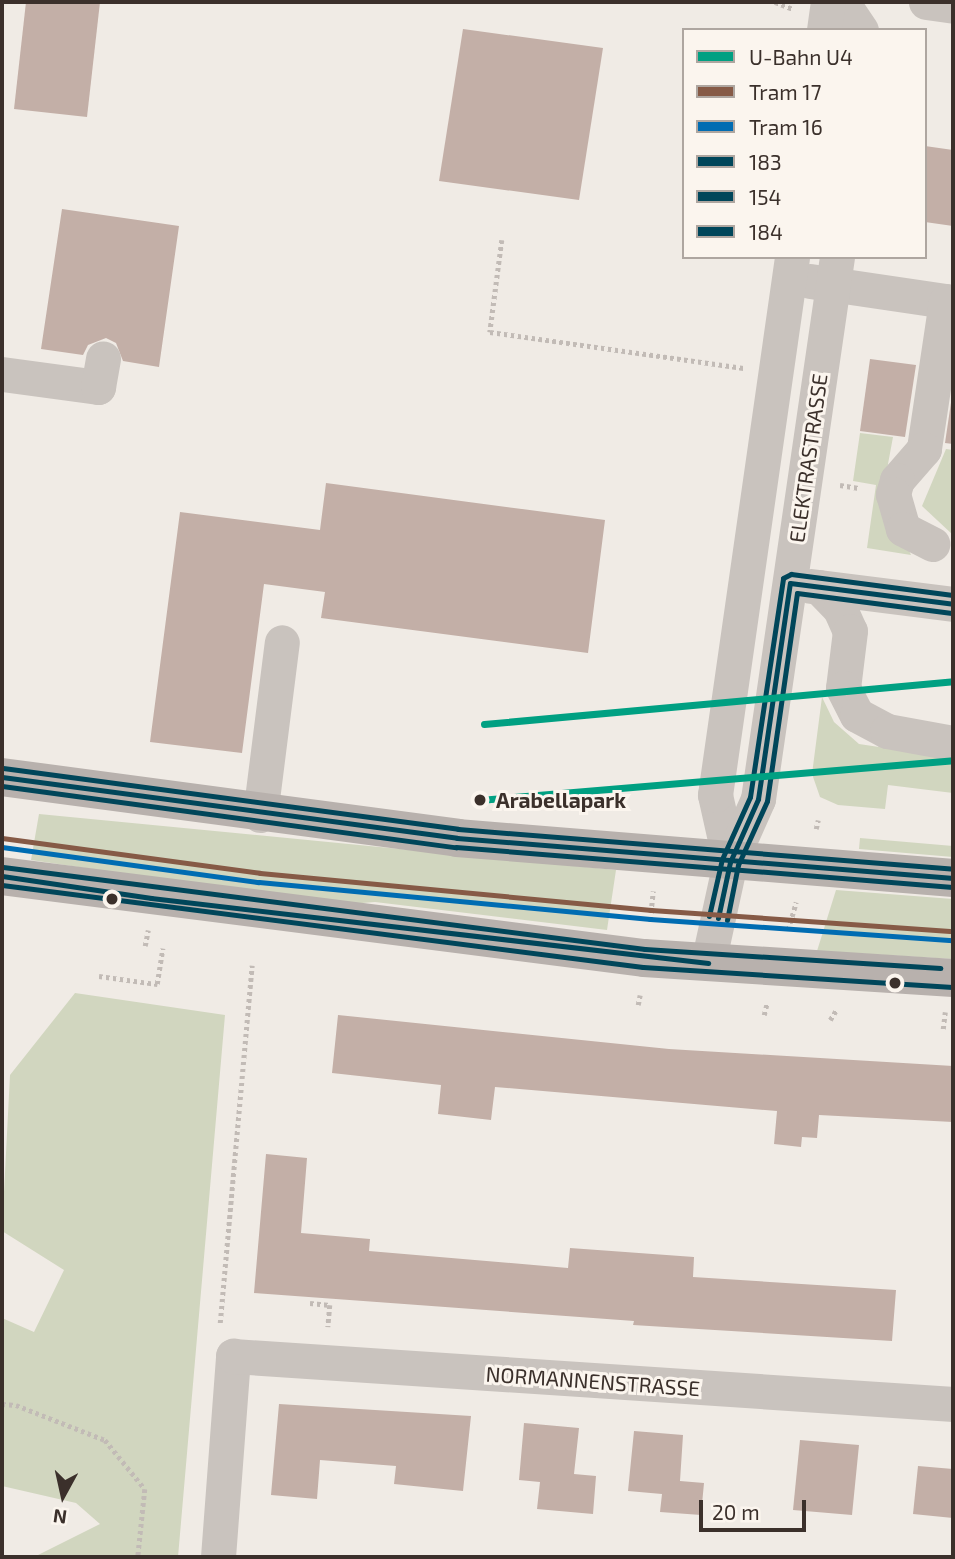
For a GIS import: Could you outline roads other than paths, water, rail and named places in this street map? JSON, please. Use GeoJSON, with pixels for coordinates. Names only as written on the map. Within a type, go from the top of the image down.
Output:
{"type":"FeatureCollection","features":[{"type":"Feature","properties":{"kind":"main road"},"geometry":{"type":"LineString","coordinates":[[2,777],[260,816],[658,857],[953,878]]}},
{"type":"Feature","properties":{"kind":"main road"},"geometry":{"type":"LineString","coordinates":[[2,876],[644,958],[953,978]]}},
{"type":"Feature","properties":{"kind":"street"},"geometry":{"type":"LineString","coordinates":[[824,28],[828,2]]}},
{"type":"Feature","properties":{"kind":"street"},"geometry":{"type":"LineString","coordinates":[[842,2],[860,28]]}},
{"type":"Feature","properties":{"kind":"street"},"geometry":{"type":"LineString","coordinates":[[926,2],[953,6]]}},
{"type":"Feature","properties":{"kind":"street"},"geometry":{"type":"LineString","coordinates":[[791,267],[835,271],[946,301],[924,449],[897,480],[893,494],[903,529],[932,544]]}},
{"type":"Feature","properties":{"kind":"street","name":"ELEKTRASTRASSE"},"geometry":{"type":"LineString","coordinates":[[730,862],[715,795],[791,267]]}},
{"type":"Feature","properties":{"kind":"street","name":"ELEKTRASTRASSE"},"geometry":{"type":"LineString","coordinates":[[708,962],[730,862],[758,799],[804,585],[835,271]]}},
{"type":"Feature","properties":{"kind":"street"},"geometry":{"type":"LineString","coordinates":[[2,374],[98,387],[103,358]]}},
{"type":"Feature","properties":{"kind":"street"},"geometry":{"type":"LineString","coordinates":[[748,577],[953,604]]}},
{"type":"Feature","properties":{"kind":"street"},"geometry":{"type":"LineString","coordinates":[[804,585],[840,609],[850,631],[843,688],[857,715],[887,731],[953,743]]}},
{"type":"Feature","properties":{"kind":"street"},"geometry":{"type":"LineString","coordinates":[[850,631],[864,616],[901,598]]}},
{"type":"Feature","properties":{"kind":"street"},"geometry":{"type":"LineString","coordinates":[[260,816],[282,642]]}},
{"type":"Feature","properties":{"kind":"street","name":"NORMANNENSTRASSE"},"geometry":{"type":"LineString","coordinates":[[218,1557],[233,1356],[953,1404]]}},
{"type":"Feature","properties":{"kind":"metro line","name":"U4"},"geometry":{"type":"LineString","coordinates":[[484,724],[953,681]]}},
{"type":"Feature","properties":{"kind":"metro line","name":"U4"},"geometry":{"type":"LineString","coordinates":[[479,800],[953,760]]}},
{"type":"Feature","properties":{"kind":"tram line","name":"17"},"geometry":{"type":"LineString","coordinates":[[2,838],[260,873],[651,910],[953,931]]}},
{"type":"Feature","properties":{"kind":"tram line","name":"16"},"geometry":{"type":"LineString","coordinates":[[2,847],[259,882],[650,919],[952,940]]}},
{"type":"Feature","properties":{"kind":"place","name":"Arabellapark"},"geometry":{"type":"Point","coordinates":[480,800]}}]}
